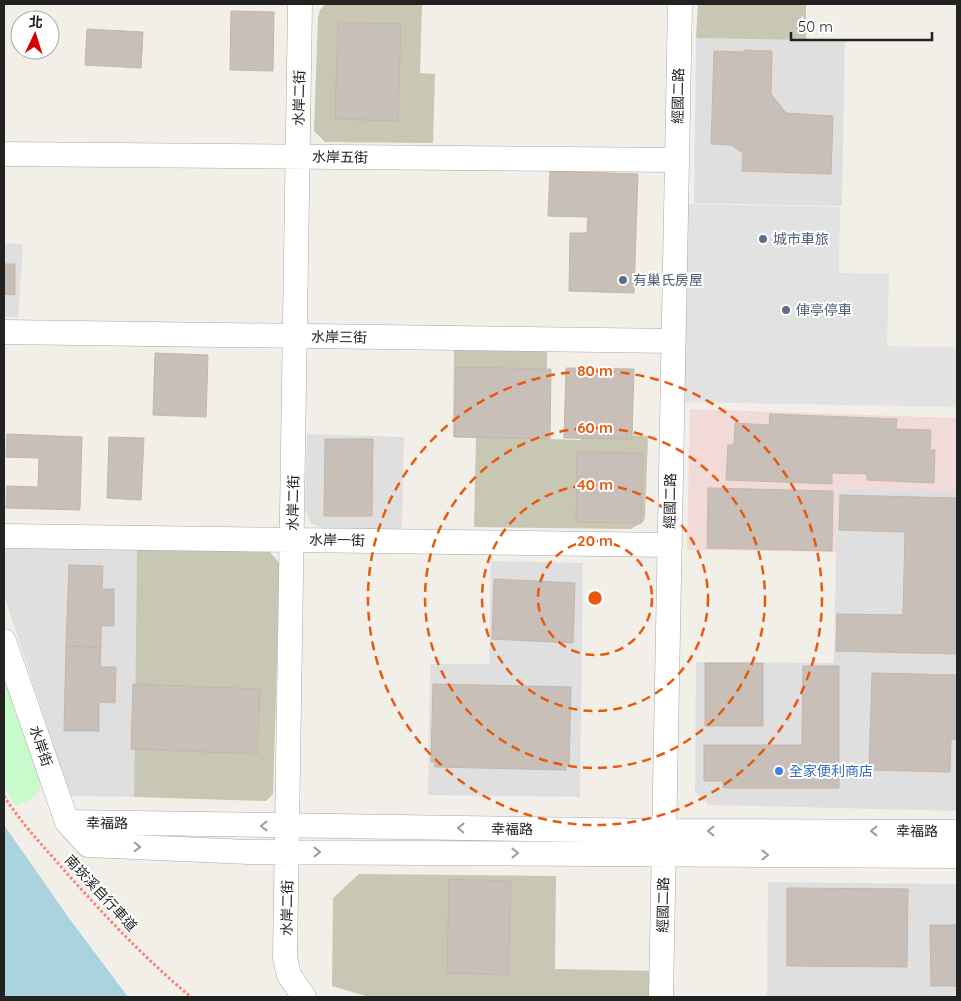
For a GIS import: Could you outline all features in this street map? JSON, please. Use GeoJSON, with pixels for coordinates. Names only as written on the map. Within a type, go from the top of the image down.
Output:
{"type":"FeatureCollection","features":[{"type":"Feature","properties":{"kind":"street","name":"水岸二街"},"geometry":{"type":"LineString","coordinates":[[300,4],[286,958],[289,976],[304,997]]}},
{"type":"Feature","properties":{"kind":"street","name":"經國二路"},"geometry":{"type":"LineString","coordinates":[[661,997],[680,4]]}},
{"type":"Feature","properties":{"kind":"street","name":"水岸五街"},"geometry":{"type":"LineString","coordinates":[[4,154],[677,160]]}},
{"type":"Feature","properties":{"kind":"street","name":"水岸三街"},"geometry":{"type":"LineString","coordinates":[[4,332],[673,341]]}},
{"type":"Feature","properties":{"kind":"street","name":"水岸一街"},"geometry":{"type":"LineString","coordinates":[[4,536],[670,545]]}},
{"type":"Feature","properties":{"kind":"street","name":"水岸街"},"geometry":{"type":"LineString","coordinates":[[4,641],[67,822],[88,846]]}},
{"type":"Feature","properties":{"kind":"street","name":"幸福路"},"geometry":{"type":"LineString","coordinates":[[67,822],[288,826],[957,856]]}},
{"type":"Feature","properties":{"kind":"street","name":"幸福路"},"geometry":{"type":"LineString","coordinates":[[88,846],[288,852],[957,832]]}},
{"type":"Feature","properties":{"kind":"path","name":"南崁溪自行車道"},"geometry":{"type":"LineString","coordinates":[[4,796],[15,814],[100,910],[168,978],[191,997]]}},
{"type":"Feature","properties":{"kind":"shaded area"},"geometry":{"type":"Polygon","coordinates":[[[326,4],[422,4],[420,73],[435,74],[433,143],[325,142],[314,131],[318,17],[320,10],[326,4]]]}},
{"type":"Feature","properties":{"kind":"shaded area"},"geometry":{"type":"Polygon","coordinates":[[[698,4],[806,4],[806,40],[696,38],[698,4]]]}},
{"type":"Feature","properties":{"kind":"shaded area"},"geometry":{"type":"Polygon","coordinates":[[[696,38],[845,40],[842,206],[694,203],[696,38]]]}},
{"type":"Feature","properties":{"kind":"shaded area","name":"俥亭停車"},"geometry":{"type":"Polygon","coordinates":[[[687,204],[840,207],[839,273],[889,274],[887,346],[957,347],[957,407],[684,402],[687,204]]]}},
{"type":"Feature","properties":{"kind":"shaded area"},"geometry":{"type":"Polygon","coordinates":[[[4,243],[23,244],[18,318],[4,317],[4,243]]]}},
{"type":"Feature","properties":{"kind":"shaded area"},"geometry":{"type":"Polygon","coordinates":[[[454,347],[547,348],[546,439],[581,440],[582,433],[648,436],[645,518],[643,522],[631,529],[474,527],[476,437],[453,437],[454,347]]]}},
{"type":"Feature","properties":{"kind":"shaded area"},"geometry":{"type":"Polygon","coordinates":[[[690,409],[957,418],[957,491],[837,488],[836,552],[687,550],[690,409]]]}},
{"type":"Feature","properties":{"kind":"shaded area"},"geometry":{"type":"Polygon","coordinates":[[[307,434],[404,437],[402,531],[325,529],[310,523],[305,508],[307,434]]]}},
{"type":"Feature","properties":{"kind":"shaded area"},"geometry":{"type":"Polygon","coordinates":[[[837,488],[957,491],[957,811],[709,805],[695,792],[696,662],[834,663],[837,488]]]}},
{"type":"Feature","properties":{"kind":"shaded area"},"geometry":{"type":"Polygon","coordinates":[[[4,547],[137,549],[134,797],[70,796],[4,595],[4,547]]]}},
{"type":"Feature","properties":{"kind":"shaded area"},"geometry":{"type":"Polygon","coordinates":[[[137,549],[269,551],[280,564],[273,794],[266,801],[134,797],[137,549]]]}},
{"type":"Feature","properties":{"kind":"shaded area"},"geometry":{"type":"Polygon","coordinates":[[[491,561],[583,563],[580,797],[428,795],[430,664],[489,664],[491,561]]]}},
{"type":"Feature","properties":{"kind":"shaded area"},"geometry":{"type":"Polygon","coordinates":[[[359,874],[556,876],[555,969],[656,971],[655,997],[369,997],[332,986],[333,898],[359,874]]]}},
{"type":"Feature","properties":{"kind":"shaded area"},"geometry":{"type":"Polygon","coordinates":[[[768,882],[957,884],[957,997],[767,997],[768,882]]]}},
{"type":"Feature","properties":{"kind":"green space"},"geometry":{"type":"Polygon","coordinates":[[[4,677],[41,781],[39,792],[33,798],[16,806],[4,786],[4,677]]]}},
{"type":"Feature","properties":{"kind":"water"},"geometry":{"type":"Polygon","coordinates":[[[4,825],[71,921],[128,997],[4,997],[4,825]]]}},
{"type":"Feature","properties":{"kind":"building"},"geometry":{"type":"Polygon","coordinates":[[[231,11],[274,12],[273,71],[230,70],[231,11]]]}},
{"type":"Feature","properties":{"kind":"building"},"geometry":{"type":"Polygon","coordinates":[[[338,22],[401,24],[398,121],[335,119],[338,22]]]}},
{"type":"Feature","properties":{"kind":"building"},"geometry":{"type":"Polygon","coordinates":[[[87,29],[143,32],[141,68],[85,65],[87,29]]]}},
{"type":"Feature","properties":{"kind":"building"},"geometry":{"type":"Polygon","coordinates":[[[744,50],[772,51],[771,94],[786,113],[833,116],[831,174],[742,171],[743,153],[731,145],[711,144],[714,51],[744,52],[744,50]]]}},
{"type":"Feature","properties":{"kind":"building"},"geometry":{"type":"Polygon","coordinates":[[[550,171],[638,174],[634,293],[569,291],[570,233],[587,233],[588,217],[548,216],[550,171]]]}},
{"type":"Feature","properties":{"kind":"building"},"geometry":{"type":"Polygon","coordinates":[[[4,264],[15,264],[15,295],[4,294],[4,264]]]}},
{"type":"Feature","properties":{"kind":"building"},"geometry":{"type":"Polygon","coordinates":[[[155,353],[208,355],[206,417],[153,415],[155,353]]]}},
{"type":"Feature","properties":{"kind":"building"},"geometry":{"type":"Polygon","coordinates":[[[456,367],[551,369],[550,439],[455,437],[456,367]]]}},
{"type":"Feature","properties":{"kind":"building"},"geometry":{"type":"Polygon","coordinates":[[[566,368],[634,369],[632,439],[564,438],[566,368]]]}},
{"type":"Feature","properties":{"kind":"building"},"geometry":{"type":"Polygon","coordinates":[[[770,414],[897,419],[896,429],[931,430],[930,450],[935,450],[934,483],[867,480],[867,474],[832,473],[832,484],[726,480],[728,445],[734,445],[735,423],[769,425],[770,414]]]}},
{"type":"Feature","properties":{"kind":"building"},"geometry":{"type":"Polygon","coordinates":[[[7,434],[82,437],[80,510],[6,508],[7,486],[38,487],[39,458],[6,457],[7,434]]]}},
{"type":"Feature","properties":{"kind":"building"},"geometry":{"type":"Polygon","coordinates":[[[109,437],[144,438],[141,500],[107,498],[109,437]]]}},
{"type":"Feature","properties":{"kind":"building"},"geometry":{"type":"Polygon","coordinates":[[[325,439],[373,439],[372,516],[324,516],[325,439]]]}},
{"type":"Feature","properties":{"kind":"building"},"geometry":{"type":"Polygon","coordinates":[[[577,452],[643,453],[641,523],[576,522],[577,452]]]}},
{"type":"Feature","properties":{"kind":"building"},"geometry":{"type":"Polygon","coordinates":[[[708,488],[833,491],[832,551],[707,548],[708,488]]]}},
{"type":"Feature","properties":{"kind":"building"},"geometry":{"type":"Polygon","coordinates":[[[840,495],[957,498],[957,654],[836,651],[837,614],[903,615],[905,532],[839,530],[840,495]]]}},
{"type":"Feature","properties":{"kind":"building"},"geometry":{"type":"Polygon","coordinates":[[[69,565],[103,566],[102,589],[114,589],[114,626],[101,626],[101,647],[66,646],[69,565]]]}},
{"type":"Feature","properties":{"kind":"building"},"geometry":{"type":"Polygon","coordinates":[[[494,579],[575,583],[573,643],[492,639],[494,579]]]}},
{"type":"Feature","properties":{"kind":"building"},"geometry":{"type":"Polygon","coordinates":[[[66,646],[101,647],[100,667],[116,667],[115,703],[99,702],[99,731],[64,731],[66,646]]]}},
{"type":"Feature","properties":{"kind":"building"},"geometry":{"type":"Polygon","coordinates":[[[705,663],[763,663],[763,726],[705,726],[705,663]]]}},
{"type":"Feature","properties":{"kind":"building"},"geometry":{"type":"Polygon","coordinates":[[[803,666],[839,666],[839,788],[723,788],[723,781],[704,781],[704,745],[802,745],[803,666]]]}},
{"type":"Feature","properties":{"kind":"building"},"geometry":{"type":"Polygon","coordinates":[[[872,673],[957,675],[957,739],[951,739],[950,772],[869,770],[872,673]]]}},
{"type":"Feature","properties":{"kind":"building"},"geometry":{"type":"Polygon","coordinates":[[[133,684],[260,689],[257,754],[131,749],[133,684]]]}},
{"type":"Feature","properties":{"kind":"building"},"geometry":{"type":"Polygon","coordinates":[[[433,684],[571,687],[569,766],[566,766],[566,770],[435,767],[435,762],[431,762],[433,684]]]}},
{"type":"Feature","properties":{"kind":"building"},"geometry":{"type":"Polygon","coordinates":[[[449,879],[511,881],[508,975],[447,973],[449,879]]]}},
{"type":"Feature","properties":{"kind":"building"},"geometry":{"type":"Polygon","coordinates":[[[787,888],[908,889],[907,967],[787,966],[787,888]]]}},
{"type":"Feature","properties":{"kind":"building"},"geometry":{"type":"Polygon","coordinates":[[[930,925],[957,925],[957,986],[931,986],[930,925]]]}},
{"type":"Feature","properties":{"kind":"place","name":"城市車旅"},"geometry":{"type":"Point","coordinates":[763,239]}},
{"type":"Feature","properties":{"kind":"place","name":"有巢氏房屋"},"geometry":{"type":"Point","coordinates":[623,280]}},
{"type":"Feature","properties":{"kind":"place","name":"俥亭停車"},"geometry":{"type":"Point","coordinates":[786,310]}},
{"type":"Feature","properties":{"kind":"place","name":"全家便利商店"},"geometry":{"type":"Point","coordinates":[779,771]}}]}
